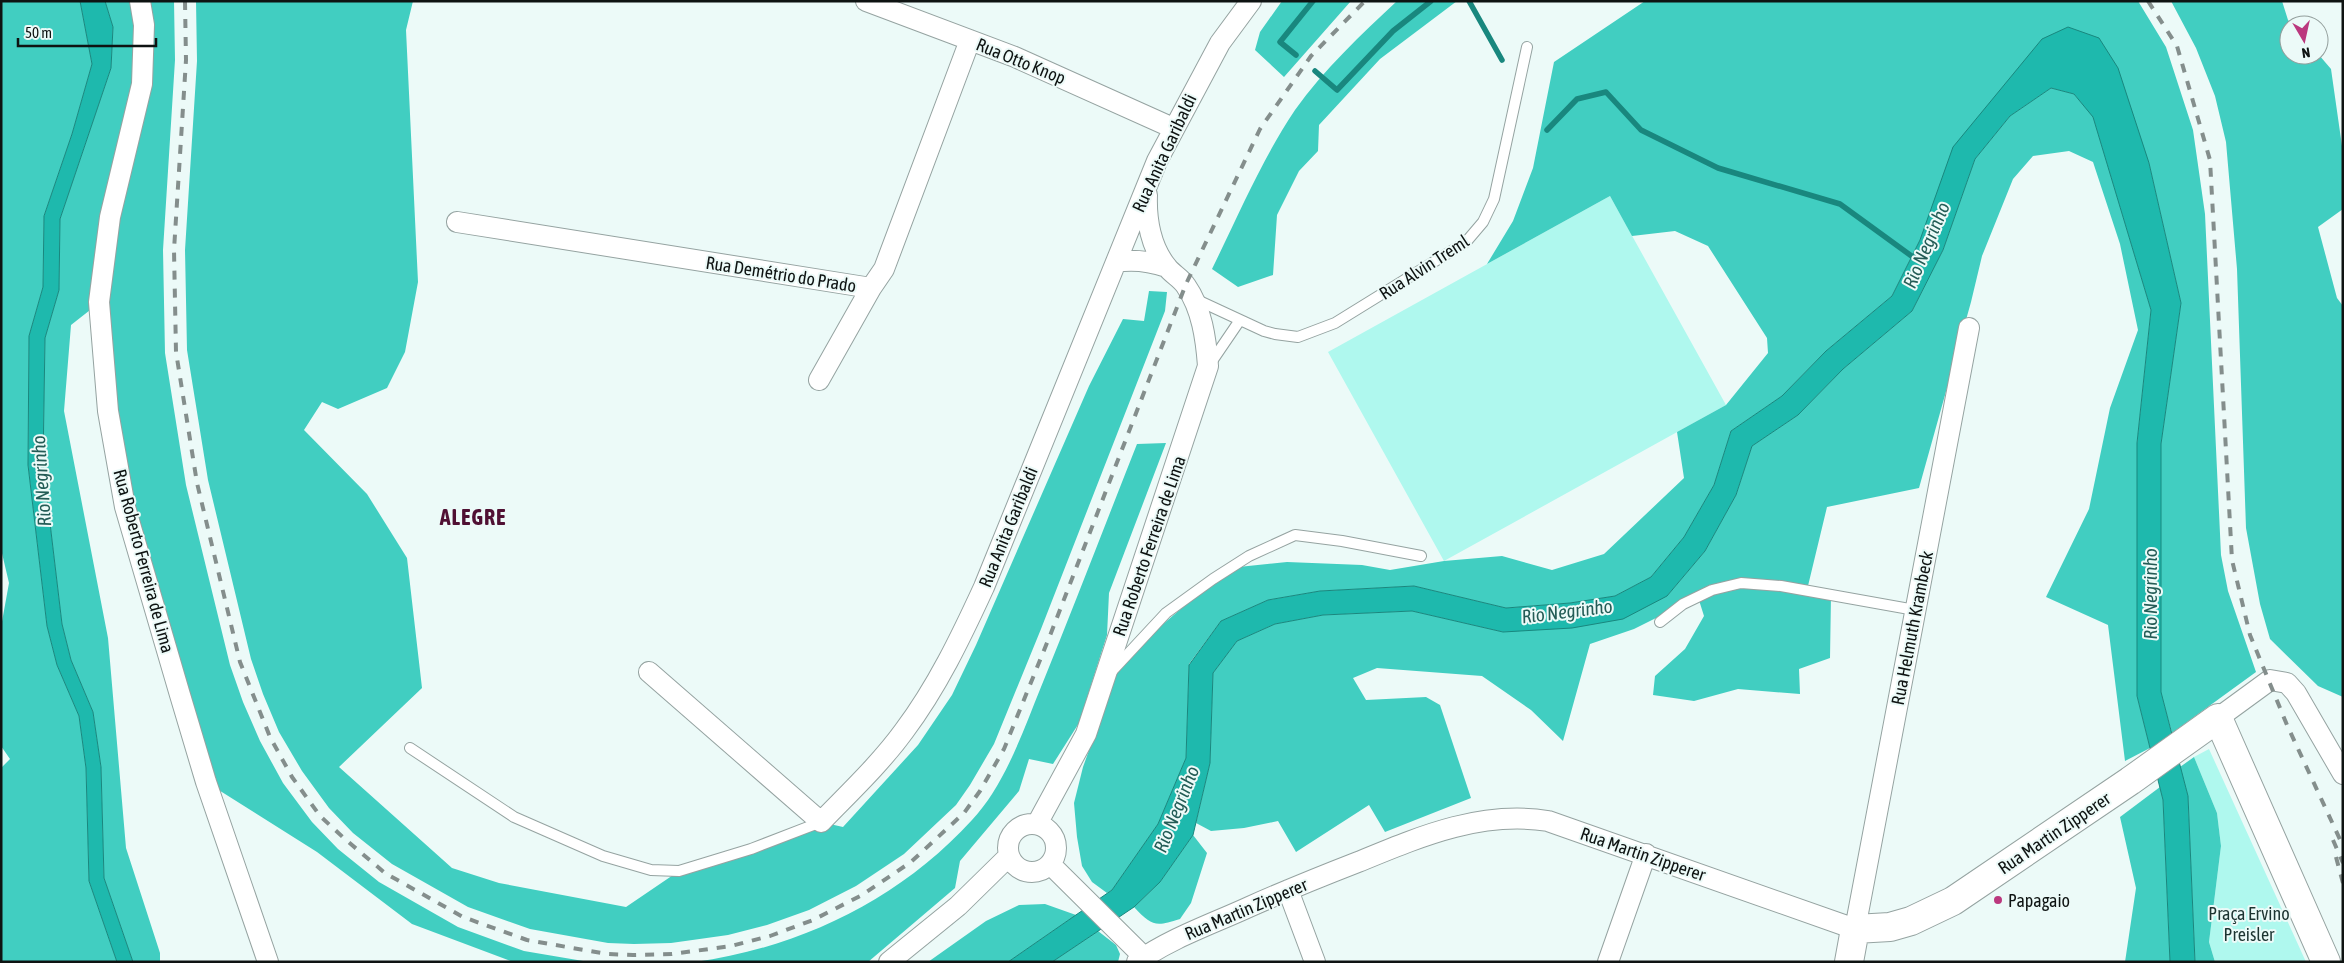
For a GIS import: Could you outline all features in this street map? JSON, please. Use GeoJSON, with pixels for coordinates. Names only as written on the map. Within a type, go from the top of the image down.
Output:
{"type":"FeatureCollection","features":[{"type":"Feature","properties":{"kind":"street","name":"Rua Roberto Ferreira de Lima"},"geometry":{"type":"LineString","coordinates":[[140,1],[144,25],[142,84],[110,217],[99,302],[108,412],[125,507],[206,782],[268,962]]}},
{"type":"Feature","properties":{"kind":"street","name":"Rua Otto Knop"},"geometry":{"type":"LineString","coordinates":[[866,1],[1056,74],[1172,128]]}},
{"type":"Feature","properties":{"kind":"street","name":"Rua Anita Garibaldi"},"geometry":{"type":"LineString","coordinates":[[821,822],[862,780],[904,732],[955,648],[984,587],[1172,128],[1220,43],[1251,1]]}},
{"type":"Feature","properties":{"kind":"street","name":"Rua Demétrio do Prado"},"geometry":{"type":"LineString","coordinates":[[457,222],[871,288],[884,268],[970,40]]}},
{"type":"Feature","properties":{"kind":"street","name":"Rua Roberto Ferreira de Lima"},"geometry":{"type":"LineString","coordinates":[[1037,824],[1086,734],[1208,366],[1206,337],[1194,299],[1186,284],[1167,267],[1153,242],[1146,214],[1148,186]]}},
{"type":"Feature","properties":{"kind":"street","name":"Rua Roberto Ferreira de Lima"},"geometry":{"type":"LineString","coordinates":[[1116,262],[1133,259],[1167,267]]}},
{"type":"Feature","properties":{"kind":"street"},"geometry":{"type":"LineString","coordinates":[[819,380],[871,288]]}},
{"type":"Feature","properties":{"kind":"street","name":"Rua Helmuth Krambeck"},"geometry":{"type":"LineString","coordinates":[[1855,929],[1969,328]]}},
{"type":"Feature","properties":{"kind":"street"},"geometry":{"type":"LineString","coordinates":[[648,672],[821,822]]}},
{"type":"Feature","properties":{"kind":"street"},"geometry":{"type":"LineString","coordinates":[[2326,962],[2218,718],[2270,680],[2287,683],[2296,693],[2343,774]]}},
{"type":"Feature","properties":{"kind":"street","name":"Rua Martin Zipperer"},"geometry":{"type":"LineString","coordinates":[[1140,959],[1164,945],[1288,890],[1422,836],[1481,821],[1526,817],[1548,821],[1646,854],[1855,929],[1890,926],[1911,921],[1953,901],[2130,781],[2218,718]]}},
{"type":"Feature","properties":{"kind":"street"},"geometry":{"type":"LineString","coordinates":[[1027,824],[1037,824],[1046,828],[1053,836],[1056,845],[1055,855],[1050,864],[1042,870],[1032,872],[1023,870],[1015,864],[1009,856],[1008,846],[1011,836],[1018,828],[1027,824]]}},
{"type":"Feature","properties":{"kind":"street"},"geometry":{"type":"LineString","coordinates":[[1608,962],[1646,854]]}},
{"type":"Feature","properties":{"kind":"street"},"geometry":{"type":"LineString","coordinates":[[889,962],[958,906],[1009,856]]}},
{"type":"Feature","properties":{"kind":"street"},"geometry":{"type":"LineString","coordinates":[[1050,864],[1122,936],[1140,959]]}},
{"type":"Feature","properties":{"kind":"street"},"geometry":{"type":"LineString","coordinates":[[1288,890],[1315,962]]}},
{"type":"Feature","properties":{"kind":"street"},"geometry":{"type":"LineString","coordinates":[[1849,962],[1855,929]]}},
{"type":"Feature","properties":{"kind":"lane","name":"Rua Alvin Treml"},"geometry":{"type":"LineString","coordinates":[[1194,299],[1274,334],[1298,337],[1323,329],[1466,242],[1483,222],[1494,199],[1527,47]]}},
{"type":"Feature","properties":{"kind":"lane"},"geometry":{"type":"LineString","coordinates":[[1208,366],[1240,320]]}},
{"type":"Feature","properties":{"kind":"lane"},"geometry":{"type":"LineString","coordinates":[[1104,679],[1166,613],[1242,560],[1295,535],[1342,541],[1421,556]]}},
{"type":"Feature","properties":{"kind":"lane"},"geometry":{"type":"LineString","coordinates":[[1660,622],[1683,604],[1712,590],[1740,583],[1781,586],[1915,610]]}},
{"type":"Feature","properties":{"kind":"lane"},"geometry":{"type":"LineString","coordinates":[[410,748],[514,817],[603,856],[651,870],[679,871],[751,850],[821,822]]}},
{"type":"Feature","properties":{"kind":"green space"},"geometry":{"type":"Polygon","coordinates":[[[1610,196],[1726,405],[1444,561],[1328,352],[1610,196]]]}},
{"type":"Feature","properties":{"kind":"green space","name":"Praça Ervino Preisler"},"geometry":{"type":"Polygon","coordinates":[[[2209,749],[2306,962],[2215,962],[2209,942],[2221,846],[2217,813],[2194,757],[2209,749]]]}},
{"type":"Feature","properties":{"kind":"shaded area"},"geometry":{"type":"Polygon","coordinates":[[[1,1],[80,1],[92,64],[72,134],[44,216],[43,287],[29,336],[28,465],[47,626],[57,665],[79,716],[86,768],[89,881],[117,962],[1,962],[1,768],[10,759],[1,746],[1,627],[9,583],[1,549],[1,1]]]}},
{"type":"Feature","properties":{"kind":"shaded area"},"geometry":{"type":"Polygon","coordinates":[[[105,1],[174,1],[175,60],[163,250],[165,353],[186,485],[230,665],[260,741],[283,783],[312,822],[338,849],[379,882],[458,927],[524,951],[589,962],[513,962],[412,924],[317,852],[206,782],[125,507],[99,303],[71,325],[64,411],[108,638],[126,848],[160,953],[160,962],[133,962],[104,878],[101,767],[93,712],[71,660],[62,624],[43,464],[45,338],[59,290],[60,219],[111,68],[113,27],[105,1]]]}},
{"type":"Feature","properties":{"kind":"shaded area"},"geometry":{"type":"Polygon","coordinates":[[[196,1],[413,1],[406,30],[418,282],[405,352],[387,388],[338,409],[322,402],[304,430],[367,494],[407,558],[422,688],[339,767],[452,868],[499,883],[626,907],[679,871],[821,822],[843,827],[918,745],[952,695],[976,645],[1089,386],[1123,319],[1144,321],[1149,291],[1167,292],[1165,311],[994,744],[956,805],[904,854],[856,886],[809,910],[767,925],[728,935],[671,943],[608,943],[530,929],[468,907],[392,864],[353,833],[329,808],[302,771],[279,732],[263,694],[251,659],[208,480],[187,350],[185,250],[197,61],[196,1]]]}},
{"type":"Feature","properties":{"kind":"shaded area"},"geometry":{"type":"Polygon","coordinates":[[[1282,1],[1351,1],[1284,77],[1255,50],[1260,32],[1282,1]]]}},
{"type":"Feature","properties":{"kind":"shaded area"},"geometry":{"type":"Polygon","coordinates":[[[1397,1],[1457,1],[1380,59],[1319,125],[1318,151],[1299,171],[1277,215],[1273,275],[1238,287],[1212,269],[1272,148],[1295,110],[1318,80],[1397,1]]]}},
{"type":"Feature","properties":{"kind":"shaded area"},"geometry":{"type":"Polygon","coordinates":[[[1645,1],[2138,1],[2166,47],[2193,130],[2205,214],[2221,555],[2228,591],[2256,672],[2172,733],[2161,693],[2161,444],[2181,303],[2149,163],[2042,39],[1920,240],[1892,296],[1826,351],[1782,396],[1731,431],[1714,485],[1684,537],[1651,577],[1615,596],[1570,603],[1506,608],[1414,586],[1320,591],[1268,600],[1221,621],[1189,664],[1186,758],[1158,824],[1112,890],[1107,893],[1092,882],[1082,866],[1074,803],[1083,767],[1122,659],[1229,568],[1287,562],[1362,565],[1390,570],[1444,561],[1502,556],[1552,570],[1604,554],[1684,478],[1677,432],[1726,405],[1768,353],[1767,338],[1708,246],[1675,231],[1632,236],[1610,196],[1487,264],[1513,221],[1533,168],[1554,62],[1645,1]]]}},
{"type":"Feature","properties":{"kind":"shaded area"},"geometry":{"type":"Polygon","coordinates":[[[2171,1],[2282,1],[2286,15],[2279,15],[2279,65],[2328,65],[2331,69],[2343,153],[2343,209],[2318,227],[2337,298],[2343,306],[2343,697],[2318,686],[2270,639],[2260,604],[2246,528],[2237,269],[2226,142],[2215,96],[2196,48],[2171,1]]]}},
{"type":"Feature","properties":{"kind":"shaded area"},"geometry":{"type":"Polygon","coordinates":[[[2051,88],[2074,94],[2093,116],[2151,310],[2137,443],[2137,696],[2150,748],[2125,761],[2108,625],[2046,597],[2089,509],[2110,408],[2138,330],[2120,244],[2093,162],[2069,151],[2033,156],[2013,179],[1982,256],[1919,488],[1827,507],[1807,590],[1831,595],[1830,658],[1799,669],[1800,694],[1738,689],[1694,701],[1653,695],[1655,676],[1685,649],[1704,616],[1698,597],[1634,629],[1590,644],[1563,741],[1531,710],[1482,676],[1377,668],[1353,678],[1366,700],[1426,697],[1440,705],[1471,798],[1385,832],[1369,805],[1296,852],[1278,821],[1244,828],[1211,831],[1196,823],[1210,763],[1213,673],[1237,641],[1275,624],[1323,615],[1412,611],[1503,632],[1667,596],[1705,551],[1736,495],[1752,446],[1798,415],[1843,369],[1912,311],[1943,250],[1975,159],[2010,116],[2051,88]]]}},
{"type":"Feature","properties":{"kind":"shaded area"},"geometry":{"type":"Polygon","coordinates":[[[1166,443],[1109,593],[1107,635],[1079,723],[1053,764],[1029,759],[1019,791],[960,861],[955,888],[868,962],[695,962],[773,945],[810,932],[846,915],[880,896],[913,874],[972,820],[994,791],[1020,739],[1137,444],[1166,443]]]}},
{"type":"Feature","properties":{"kind":"shaded area"},"geometry":{"type":"Polygon","coordinates":[[[2194,757],[2217,813],[2221,846],[2209,942],[2215,962],[2195,962],[2188,796],[2180,767],[2194,757]]]}},
{"type":"Feature","properties":{"kind":"shaded area"},"geometry":{"type":"Polygon","coordinates":[[[2160,787],[2163,800],[2170,962],[2125,962],[2136,888],[2120,817],[2160,787]]]}},
{"type":"Feature","properties":{"kind":"shaded area"},"geometry":{"type":"Polygon","coordinates":[[[1193,835],[1207,853],[1191,903],[1180,919],[1159,924],[1154,923],[1145,918],[1134,907],[1160,882],[1193,835]]]}},
{"type":"Feature","properties":{"kind":"shaded area"},"geometry":{"type":"Polygon","coordinates":[[[1045,904],[1076,915],[1008,962],[928,962],[986,921],[1019,905],[1045,904]]]}},
{"type":"Feature","properties":{"kind":"shaded area"},"geometry":{"type":"Polygon","coordinates":[[[1098,931],[1116,945],[1120,954],[1118,962],[1052,962],[1098,931]]]}},
{"type":"Feature","properties":{"kind":"water","name":"Rio Negrinho"},"geometry":{"type":"Polygon","coordinates":[[[80,1],[105,1],[113,27],[111,68],[60,219],[59,290],[45,338],[43,464],[62,624],[71,660],[93,712],[101,767],[104,878],[133,962],[117,962],[89,881],[86,768],[79,716],[57,665],[47,626],[28,465],[29,336],[43,287],[44,216],[72,134],[92,64],[80,1]]]}},
{"type":"Feature","properties":{"kind":"water","name":"Rio Negrinho"},"geometry":{"type":"Polygon","coordinates":[[[2068,27],[2099,38],[2118,68],[2149,163],[2181,303],[2161,444],[2161,692],[2188,796],[2195,962],[2170,962],[2163,800],[2137,696],[2137,443],[2151,310],[2093,117],[2074,94],[2051,88],[2010,116],[1975,159],[1943,250],[1912,311],[1843,369],[1798,415],[1752,446],[1736,495],[1705,551],[1667,596],[1623,619],[1572,628],[1503,632],[1412,611],[1323,615],[1275,624],[1237,641],[1213,673],[1210,763],[1193,835],[1160,882],[1134,907],[1052,962],[1008,962],[1112,890],[1158,824],[1186,758],[1189,665],[1221,621],[1268,600],[1320,591],[1414,586],[1506,608],[1570,603],[1615,596],[1651,577],[1684,537],[1714,485],[1731,431],[1782,396],[1826,351],[1892,296],[1920,240],[1953,147],[2042,39],[2068,27]]]}},
{"type":"Feature","properties":{"kind":"waterway"},"geometry":{"type":"LineString","coordinates":[[1296,55],[1280,42],[1313,1]]}},
{"type":"Feature","properties":{"kind":"waterway"},"geometry":{"type":"LineString","coordinates":[[1315,71],[1337,90],[1393,31],[1431,1]]}},
{"type":"Feature","properties":{"kind":"waterway"},"geometry":{"type":"LineString","coordinates":[[1469,1],[1502,60]]}},
{"type":"Feature","properties":{"kind":"waterway","name":"Rio Negrinho"},"geometry":{"type":"LineString","coordinates":[[1547,130],[1577,99],[1606,92],[1641,130],[1718,168],[1840,204],[1917,260]]}},
{"type":"Feature","properties":{"kind":"railway"},"geometry":{"type":"LineString","coordinates":[[185,1],[186,60],[174,250],[176,352],[197,483],[240,662],[270,737],[292,777],[320,816],[385,873],[463,917],[527,940],[607,954],[633,955],[672,954],[731,946],[770,936],[813,920],[862,895],[911,862],[964,813],[980,791],[1004,749],[1186,284],[1260,129],[1311,56],[1365,1]]}},
{"type":"Feature","properties":{"kind":"railway"},"geometry":{"type":"LineString","coordinates":[[2148,1],[2177,46],[2210,160],[2232,560],[2250,635],[2287,725],[2343,846]]}},
{"type":"Feature","properties":{"kind":"railway"},"geometry":{"type":"LineString","coordinates":[[2333,840],[2343,863]]}},
{"type":"Feature","properties":{"kind":"railway"},"geometry":{"type":"LineString","coordinates":[[2336,857],[2343,883]]}},
{"type":"Feature","properties":{"kind":"place","name":"Papagaio"},"geometry":{"type":"Point","coordinates":[1998,900]}},
{"type":"Feature","properties":{"kind":"district","name":"ALEGRE"},"geometry":{"type":"Point","coordinates":[473,517]}}]}
